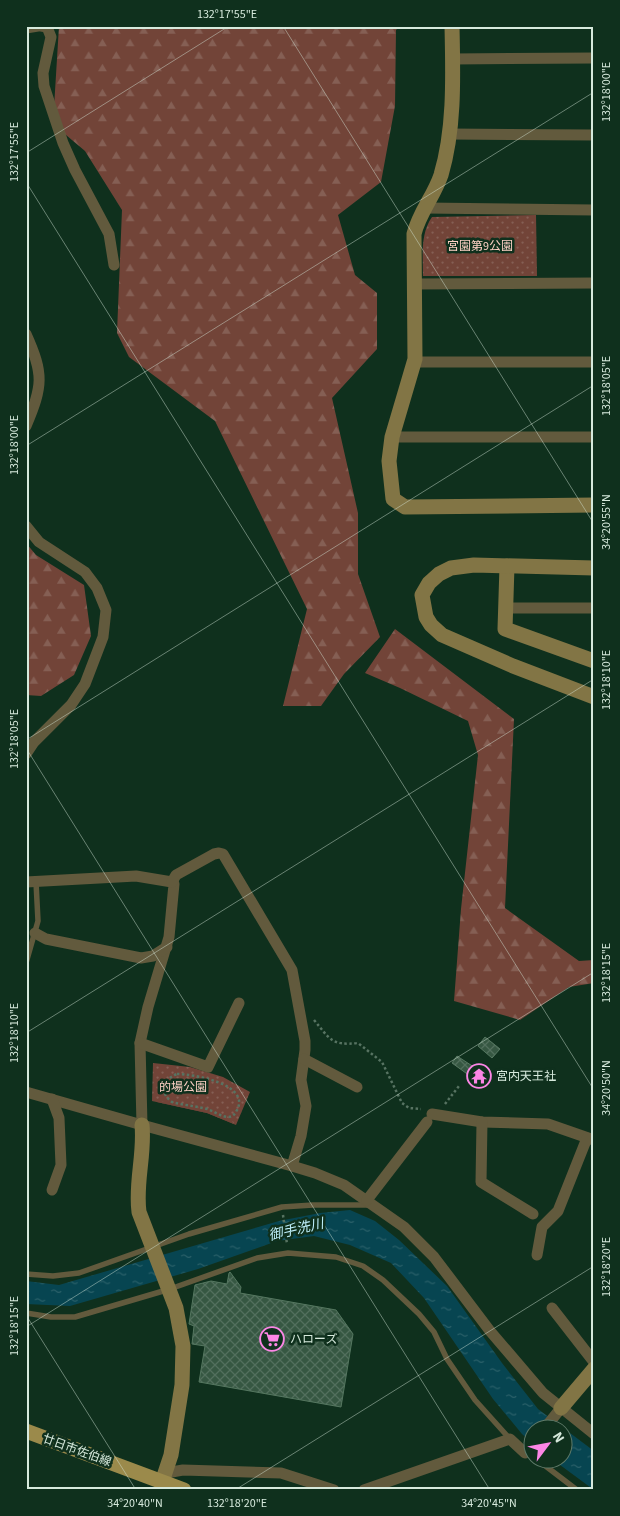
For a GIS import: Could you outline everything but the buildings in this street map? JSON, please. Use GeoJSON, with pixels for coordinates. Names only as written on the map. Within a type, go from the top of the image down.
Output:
{"type":"FeatureCollection","features":[{"type":"Feature","properties":{"kind":"main road","name":"廿日市佐伯線"},"geometry":{"type":"LineString","coordinates":[[26,1431],[164,1477],[184,1490]]}},
{"type":"Feature","properties":{"kind":"street"},"geometry":{"type":"LineString","coordinates":[[452,26],[447,152],[440,177],[417,222],[414,234],[416,359],[392,437],[389,461],[393,499],[405,507],[594,506]]}},
{"type":"Feature","properties":{"kind":"street"},"geometry":{"type":"LineString","coordinates":[[26,28],[47,27],[51,37],[43,73],[44,86],[63,143],[109,234],[114,265]]}},
{"type":"Feature","properties":{"kind":"street"},"geometry":{"type":"LineString","coordinates":[[452,59],[594,58]]}},
{"type":"Feature","properties":{"kind":"street"},"geometry":{"type":"LineString","coordinates":[[449,134],[594,135]]}},
{"type":"Feature","properties":{"kind":"street"},"geometry":{"type":"LineString","coordinates":[[425,208],[594,210]]}},
{"type":"Feature","properties":{"kind":"street"},"geometry":{"type":"LineString","coordinates":[[414,284],[594,283]]}},
{"type":"Feature","properties":{"kind":"street"},"geometry":{"type":"LineString","coordinates":[[26,334],[36,355],[41,379],[36,404],[26,426]]}},
{"type":"Feature","properties":{"kind":"street"},"geometry":{"type":"LineString","coordinates":[[414,362],[594,362]]}},
{"type":"Feature","properties":{"kind":"street"},"geometry":{"type":"LineString","coordinates":[[392,437],[594,436]]}},
{"type":"Feature","properties":{"kind":"street"},"geometry":{"type":"LineString","coordinates":[[26,526],[39,542],[85,572],[97,588],[106,610],[103,637],[85,684],[71,704],[34,742],[26,754]]}},
{"type":"Feature","properties":{"kind":"street"},"geometry":{"type":"LineString","coordinates":[[594,568],[474,565],[451,568],[438,574],[429,583],[422,595],[426,617],[431,625],[442,635],[522,670],[594,697]]}},
{"type":"Feature","properties":{"kind":"street"},"geometry":{"type":"LineString","coordinates":[[507,566],[505,629],[594,661]]}},
{"type":"Feature","properties":{"kind":"street"},"geometry":{"type":"LineString","coordinates":[[506,608],[594,608]]}},
{"type":"Feature","properties":{"kind":"street"},"geometry":{"type":"LineString","coordinates":[[164,1477],[171,1455],[183,1365],[181,1326],[169,1286],[141,1220],[138,1204],[143,1138],[140,1043],[148,1007],[170,932],[174,886],[172,882],[176,875],[214,854],[223,854],[227,857],[292,970],[305,1041],[301,1080],[306,1106],[301,1136],[292,1166]]}},
{"type":"Feature","properties":{"kind":"street"},"geometry":{"type":"LineString","coordinates":[[31,882],[136,876],[172,882]]}},
{"type":"Feature","properties":{"kind":"street"},"geometry":{"type":"LineString","coordinates":[[35,933],[46,939],[141,958],[153,956],[167,947]]}},
{"type":"Feature","properties":{"kind":"street"},"geometry":{"type":"LineString","coordinates":[[140,1043],[208,1067],[238,1003]]}},
{"type":"Feature","properties":{"kind":"street"},"geometry":{"type":"LineString","coordinates":[[304,1059],[357,1087]]}},
{"type":"Feature","properties":{"kind":"street"},"geometry":{"type":"LineString","coordinates":[[26,1092],[292,1166],[344,1185],[404,1227],[434,1258],[490,1331],[558,1412],[594,1434]]}},
{"type":"Feature","properties":{"kind":"street"},"geometry":{"type":"LineString","coordinates":[[52,1099],[59,1118],[61,1164],[52,1190]]}},
{"type":"Feature","properties":{"kind":"street"},"geometry":{"type":"LineString","coordinates":[[371,1203],[430,1118],[548,1124],[590,1139],[558,1211],[542,1227],[536,1255]]}},
{"type":"Feature","properties":{"kind":"street"},"geometry":{"type":"LineString","coordinates":[[482,1122],[481,1182],[534,1214]]}},
{"type":"Feature","properties":{"kind":"street"},"geometry":{"type":"LineString","coordinates":[[552,1308],[594,1362]]}},
{"type":"Feature","properties":{"kind":"street"},"geometry":{"type":"LineString","coordinates":[[553,1418],[594,1369]]}},
{"type":"Feature","properties":{"kind":"street"},"geometry":{"type":"LineString","coordinates":[[364,1490],[510,1438],[522,1447]]}},
{"type":"Feature","properties":{"kind":"street"},"geometry":{"type":"LineString","coordinates":[[164,1477],[174,1471],[191,1470],[281,1473],[334,1490]]}},
{"type":"Feature","properties":{"kind":"lane"},"geometry":{"type":"LineString","coordinates":[[26,963],[38,920],[31,882]]}},
{"type":"Feature","properties":{"kind":"lane"},"geometry":{"type":"LineString","coordinates":[[26,1274],[52,1276],[79,1273],[189,1234],[282,1207],[371,1203]]}},
{"type":"Feature","properties":{"kind":"lane"},"geometry":{"type":"LineString","coordinates":[[26,1313],[51,1317],[75,1316],[257,1258],[288,1253],[336,1258],[363,1266],[383,1280],[419,1314],[434,1332],[447,1359],[475,1400],[510,1438]]}},
{"type":"Feature","properties":{"kind":"lane"},"geometry":{"type":"LineString","coordinates":[[549,1468],[577,1490]]}},
{"type":"Feature","properties":{"kind":"path"},"geometry":{"type":"LineString","coordinates":[[300,1016],[311,1016],[329,1039],[336,1043],[342,1045],[358,1043],[376,1055],[386,1068],[402,1103],[409,1108],[424,1110],[430,1118]]}},
{"type":"Feature","properties":{"kind":"path"},"geometry":{"type":"LineString","coordinates":[[188,1074],[220,1083],[235,1092],[240,1104],[233,1116],[227,1117],[208,1109],[177,1104],[167,1098],[164,1085],[166,1080],[174,1075],[188,1074]]}},
{"type":"Feature","properties":{"kind":"path"},"geometry":{"type":"LineString","coordinates":[[448,1100],[459,1086]]}},
{"type":"Feature","properties":{"kind":"path"},"geometry":{"type":"LineString","coordinates":[[282,1207],[288,1253]]}},
{"type":"Feature","properties":{"kind":"green space"},"geometry":{"type":"Polygon","coordinates":[[[59,26],[400,26],[396,30],[395,106],[381,182],[338,215],[355,275],[377,293],[377,349],[332,398],[358,513],[358,574],[380,637],[344,674],[321,706],[283,706],[307,609],[215,421],[129,357],[117,333],[122,210],[85,151],[53,124],[59,26]]]}},
{"type":"Feature","properties":{"kind":"green space","name":"宮園第9公園"},"geometry":{"type":"Polygon","coordinates":[[[536,215],[537,276],[423,276],[424,238],[432,217],[536,215]]]}},
{"type":"Feature","properties":{"kind":"green space"},"geometry":{"type":"Polygon","coordinates":[[[26,543],[36,555],[84,585],[91,636],[74,675],[41,696],[26,695],[26,543]]]}},
{"type":"Feature","properties":{"kind":"green space"},"geometry":{"type":"Polygon","coordinates":[[[395,629],[514,719],[505,908],[579,961],[594,960],[594,983],[569,987],[520,1020],[454,1001],[461,909],[478,755],[468,721],[365,673],[395,629]]]}},
{"type":"Feature","properties":{"kind":"green space","name":"的場公園"},"geometry":{"type":"Polygon","coordinates":[[[153,1063],[190,1067],[223,1077],[250,1092],[236,1125],[207,1113],[152,1101],[153,1063]]]}},
{"type":"Feature","properties":{"kind":"green space"},"geometry":{"type":"Polygon","coordinates":[[[157,1102],[188,1105],[221,1114],[234,1124],[207,1113],[157,1102]]]}},
{"type":"Feature","properties":{"kind":"water","name":"御手洗川"},"geometry":{"type":"Polygon","coordinates":[[[350,1210],[375,1221],[399,1240],[447,1286],[502,1363],[538,1409],[550,1418],[522,1418],[522,1434],[493,1399],[424,1298],[391,1263],[350,1245],[314,1236],[277,1241],[198,1269],[70,1306],[26,1304],[26,1281],[59,1285],[279,1221],[320,1213],[350,1210]]]}},
{"type":"Feature","properties":{"kind":"water"},"geometry":{"type":"Polygon","coordinates":[[[572,1434],[594,1451],[594,1490],[564,1468],[572,1468],[572,1434]]]}},
{"type":"Feature","properties":{"kind":"place","name":"宮内天王社"},"geometry":{"type":"Point","coordinates":[479,1076]}},
{"type":"Feature","properties":{"kind":"place","name":"ハローズ"},"geometry":{"type":"Point","coordinates":[272,1339]}}]}
